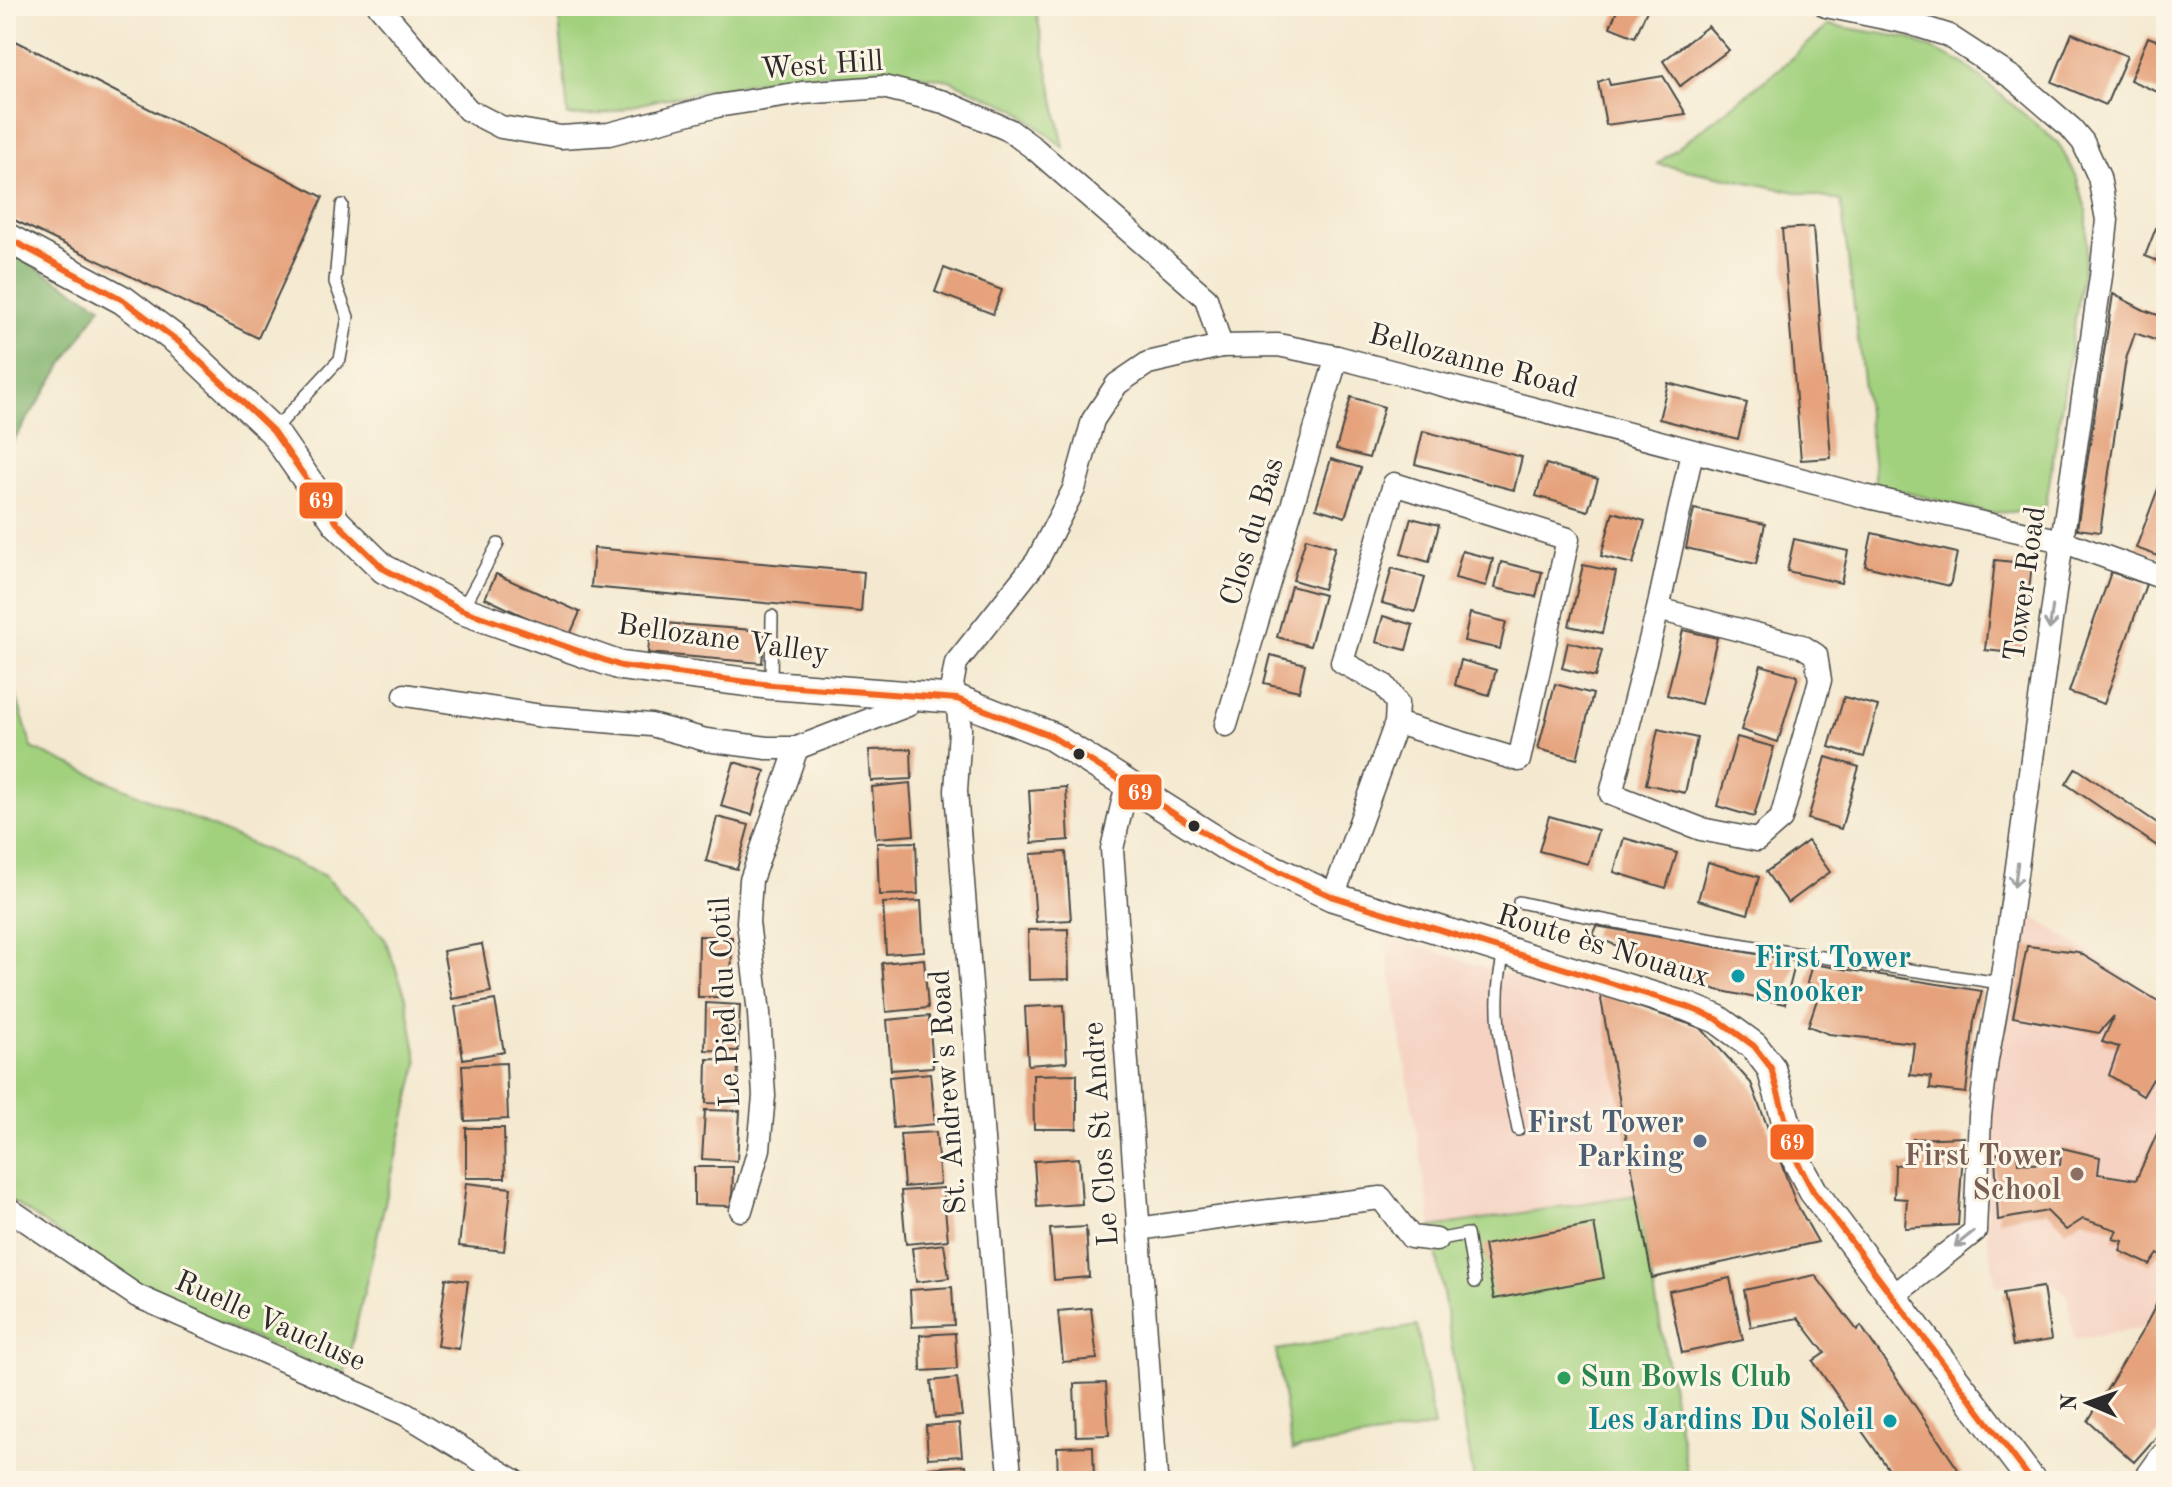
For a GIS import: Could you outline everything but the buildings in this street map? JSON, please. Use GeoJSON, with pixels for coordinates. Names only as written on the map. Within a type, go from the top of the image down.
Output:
{"type":"FeatureCollection","features":[{"type":"Feature","properties":{"kind":"main road"},"geometry":{"type":"LineString","coordinates":[[2151,1481],[2166,1460]]}},
{"type":"Feature","properties":{"kind":"street","name":"West Hill"},"geometry":{"type":"LineString","coordinates":[[379,6],[468,110],[501,127],[561,137],[609,134],[717,106],[802,93],[883,87],[944,102],[1009,130],[1206,298],[1221,346]]}},
{"type":"Feature","properties":{"kind":"street","name":"Tower Road"},"geometry":{"type":"LineString","coordinates":[[1826,6],[1909,23],[1947,35],[2013,78],[2083,142],[2099,177],[2107,220],[2001,983],[1987,1060],[1980,1116],[1975,1231],[1893,1296]]}},
{"type":"Feature","properties":{"kind":"street","name":"Bellozane Valley"},"geometry":{"type":"LineString","coordinates":[[6,237],[123,300],[179,342],[273,431],[337,523],[384,569],[462,610],[621,666],[771,685],[957,699]]}},
{"type":"Feature","properties":{"kind":"street","name":"Bellozanne Road"},"geometry":{"type":"LineString","coordinates":[[957,699],[952,685],[956,663],[1037,561],[1074,489],[1093,420],[1117,384],[1148,363],[1221,346],[1278,345],[1337,357],[1864,496],[2062,541],[2166,579]]}},
{"type":"Feature","properties":{"kind":"street","name":"Clos du Bas"},"geometry":{"type":"LineString","coordinates":[[1226,725],[1337,357]]}},
{"type":"Feature","properties":{"kind":"street"},"geometry":{"type":"LineString","coordinates":[[1658,609],[1802,646],[1816,655],[1820,680],[1781,819],[1757,840],[1701,829],[1611,794],[1658,609],[1692,452]]}},
{"type":"Feature","properties":{"kind":"street"},"geometry":{"type":"LineString","coordinates":[[1333,897],[1396,723],[1397,703],[1384,685],[1342,662],[1394,484],[1568,539],[1519,760],[1396,723]]}},
{"type":"Feature","properties":{"kind":"street"},"geometry":{"type":"LineString","coordinates":[[405,695],[542,716],[651,725],[706,740],[767,748],[797,748],[908,705],[914,694]]}},
{"type":"Feature","properties":{"kind":"street","name":"Route ès Nouaux"},"geometry":{"type":"LineString","coordinates":[[957,699],[1051,736],[1230,849],[1333,897],[1688,1007],[1717,1019],[1754,1046],[1771,1068],[1798,1163],[1813,1191],[2032,1481]]}},
{"type":"Feature","properties":{"kind":"street","name":"St. Andrew's Road"},"geometry":{"type":"LineString","coordinates":[[957,699],[960,729],[956,791],[1011,1481]]}},
{"type":"Feature","properties":{"kind":"street","name":"Le Pied du Cotil"},"geometry":{"type":"LineString","coordinates":[[741,1210],[759,1149],[764,1096],[759,1013],[748,922],[751,880],[797,748]]}},
{"type":"Feature","properties":{"kind":"street","name":"Le Clos St Andre"},"geometry":{"type":"LineString","coordinates":[[1127,784],[1112,849],[1158,1481]]}},
{"type":"Feature","properties":{"kind":"street"},"geometry":{"type":"LineString","coordinates":[[1138,1229],[1381,1198],[1411,1237],[1436,1240]]}},
{"type":"Feature","properties":{"kind":"street","name":"Ruelle Vaucluse"},"geometry":{"type":"LineString","coordinates":[[6,1207],[137,1296],[405,1414],[515,1481]]}},
{"type":"Feature","properties":{"kind":"lane"},"geometry":{"type":"LineString","coordinates":[[273,431],[340,359],[348,317],[335,282],[342,205]]}},
{"type":"Feature","properties":{"kind":"lane"},"geometry":{"type":"LineString","coordinates":[[462,610],[498,544]]}},
{"type":"Feature","properties":{"kind":"lane"},"geometry":{"type":"LineString","coordinates":[[771,685],[772,616]]}},
{"type":"Feature","properties":{"kind":"lane"},"geometry":{"type":"LineString","coordinates":[[1519,902],[1655,930],[2001,983]]}},
{"type":"Feature","properties":{"kind":"lane"},"geometry":{"type":"LineString","coordinates":[[1505,951],[1499,972],[1497,1021],[1518,1130]]}},
{"type":"Feature","properties":{"kind":"lane"},"geometry":{"type":"LineString","coordinates":[[1436,1240],[1467,1234],[1475,1282]]}},
{"type":"Feature","properties":{"kind":"shaded area","name":"First Tower School"},"geometry":{"type":"Polygon","coordinates":[[[2025,911],[2166,1003],[2166,1286],[2144,1328],[2074,1340],[2067,1295],[2048,1279],[1996,1286],[1987,1235],[1990,1113],[1996,1061],[2025,911]]]}},
{"type":"Feature","properties":{"kind":"shaded area"},"geometry":{"type":"Polygon","coordinates":[[[1384,935],[1499,972],[1600,994],[1637,1195],[1432,1227],[1384,935]]]}},
{"type":"Feature","properties":{"kind":"green space"},"geometry":{"type":"Polygon","coordinates":[[[558,6],[1035,6],[1064,148],[1016,109],[949,80],[886,69],[765,80],[657,100],[598,115],[568,116],[558,6]]]}},
{"type":"Feature","properties":{"kind":"green space"},"geometry":{"type":"Polygon","coordinates":[[[1829,25],[1908,38],[1963,63],[2058,143],[2076,175],[2087,213],[2087,244],[2045,510],[1989,513],[1876,485],[1841,201],[1657,164],[1778,70],[1829,25]]]}},
{"type":"Feature","properties":{"kind":"green space"},"geometry":{"type":"Polygon","coordinates":[[[6,250],[101,306],[6,452],[6,250]]]}},
{"type":"Feature","properties":{"kind":"green space"},"geometry":{"type":"Polygon","coordinates":[[[6,662],[32,748],[325,876],[385,939],[406,997],[418,1063],[344,1377],[141,1290],[6,1197],[6,662]]]}},
{"type":"Feature","properties":{"kind":"green space","name":"Sun Bowls Club"},"geometry":{"type":"Polygon","coordinates":[[[1637,1195],[1688,1478],[1669,1481],[1474,1481],[1432,1227],[1637,1195]]]}},
{"type":"Feature","properties":{"kind":"green space"},"geometry":{"type":"Polygon","coordinates":[[[1417,1326],[1434,1427],[1292,1450],[1276,1350],[1417,1326]]]}},
{"type":"Feature","properties":{"kind":"transit line","name":"69"},"geometry":{"type":"LineString","coordinates":[[6,237],[123,300],[179,342],[273,431],[337,523],[384,569],[462,610],[621,666],[771,685],[957,699],[1051,736],[1230,849],[1333,897],[1688,1007],[1717,1019],[1754,1046],[1771,1068],[1798,1163],[1813,1191],[2032,1481]]}},
{"type":"Feature","properties":{"kind":"place","name":"First Tower Snooker"},"geometry":{"type":"Point","coordinates":[1738,976]}},
{"type":"Feature","properties":{"kind":"place","name":"First Tower Parking"},"geometry":{"type":"Point","coordinates":[1700,1141]}},
{"type":"Feature","properties":{"kind":"place","name":"First Tower School"},"geometry":{"type":"Point","coordinates":[2077,1174]}},
{"type":"Feature","properties":{"kind":"place","name":"Sun Bowls Club"},"geometry":{"type":"Point","coordinates":[1564,1378]}},
{"type":"Feature","properties":{"kind":"place","name":"Les Jardins Du Soleil"},"geometry":{"type":"Point","coordinates":[1890,1421]}}]}
